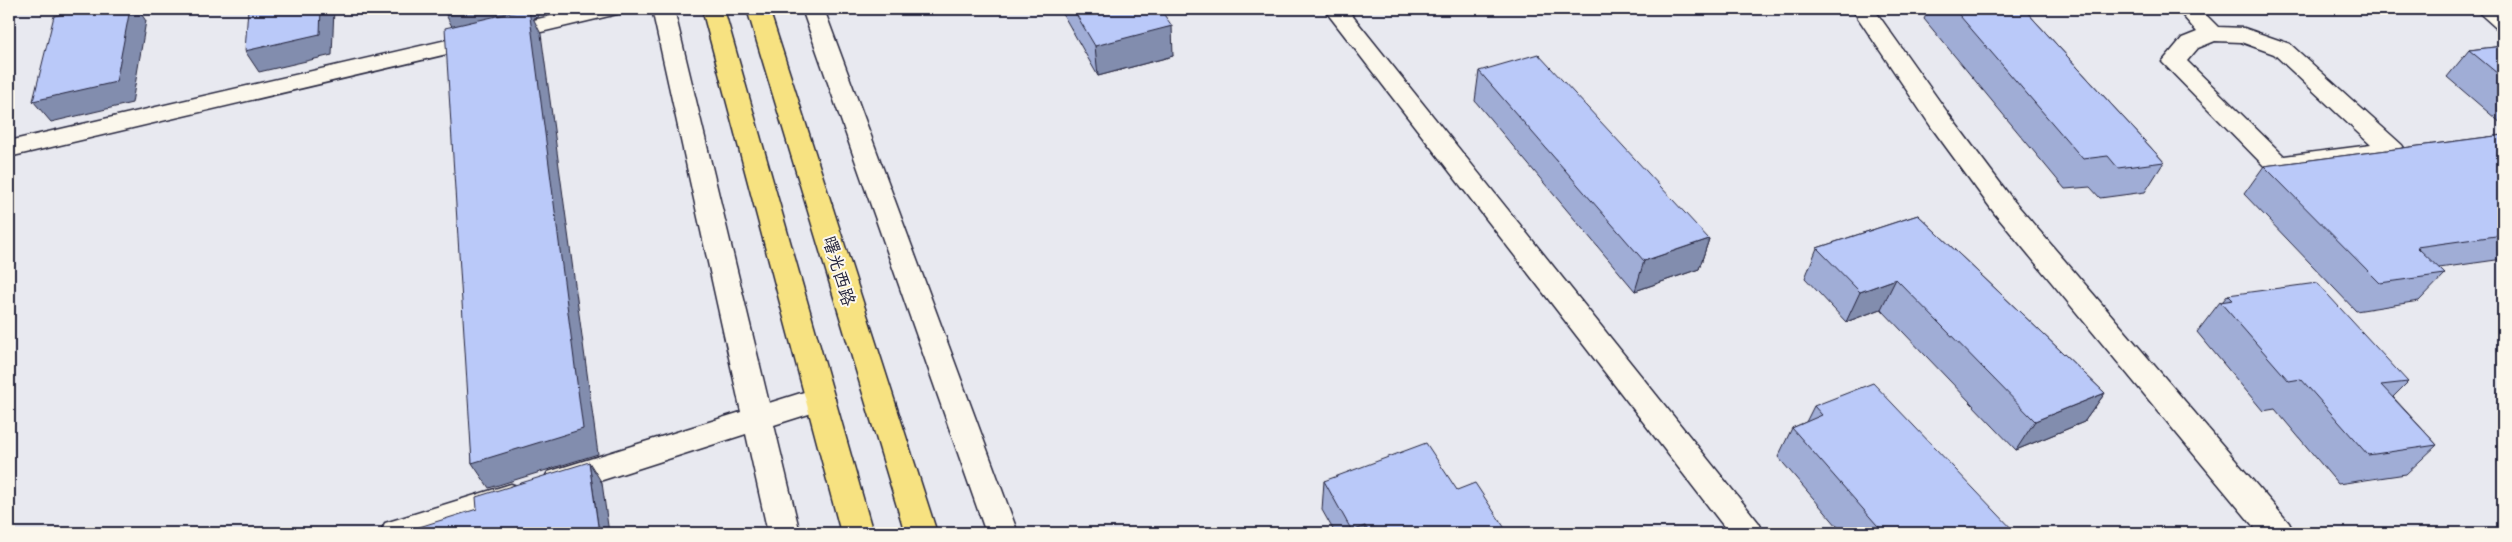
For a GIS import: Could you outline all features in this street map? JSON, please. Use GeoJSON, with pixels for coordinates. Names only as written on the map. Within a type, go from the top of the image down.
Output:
{"type":"FeatureCollection","features":[{"type":"Feature","properties":{"kind":"main road"},"geometry":{"type":"LineString","coordinates":[[713,9],[856,533]]}},
{"type":"Feature","properties":{"kind":"main road","name":"曙光西路"},"geometry":{"type":"LineString","coordinates":[[758,9],[920,533]]}},
{"type":"Feature","properties":{"kind":"street"},"geometry":{"type":"LineString","coordinates":[[9,149],[609,9]]}},
{"type":"Feature","properties":{"kind":"street"},"geometry":{"type":"LineString","coordinates":[[663,9],[784,533]]}},
{"type":"Feature","properties":{"kind":"street"},"geometry":{"type":"LineString","coordinates":[[813,9],[1002,533]]}},
{"type":"Feature","properties":{"kind":"street"},"geometry":{"type":"LineString","coordinates":[[1335,9],[1748,533]]}},
{"type":"Feature","properties":{"kind":"street"},"geometry":{"type":"LineString","coordinates":[[1863,9],[1941,122],[2004,207],[2278,533]]}},
{"type":"Feature","properties":{"kind":"street"},"geometry":{"type":"LineString","coordinates":[[2188,9],[2212,34],[2244,36],[2282,49],[2393,151],[2278,165],[2174,62],[2190,43],[2212,34]]}},
{"type":"Feature","properties":{"kind":"street"},"geometry":{"type":"LineString","coordinates":[[2486,9],[2503,22]]}},
{"type":"Feature","properties":{"kind":"street"},"geometry":{"type":"LineString","coordinates":[[396,533],[820,399]]}},
{"type":"Feature","properties":{"kind":"building"},"geometry":{"type":"Polygon","coordinates":[[[90,9],[130,9],[116,82],[33,101],[54,16],[90,9]]]}},
{"type":"Feature","properties":{"kind":"building"},"geometry":{"type":"Polygon","coordinates":[[[248,9],[321,9],[320,34],[245,51],[248,9]]]}},
{"type":"Feature","properties":{"kind":"building"},"geometry":{"type":"Polygon","coordinates":[[[446,9],[474,9],[446,15],[446,9]]]}},
{"type":"Feature","properties":{"kind":"building"},"geometry":{"type":"Polygon","coordinates":[[[529,9],[583,429],[472,463],[445,28],[529,9]]]}},
{"type":"Feature","properties":{"kind":"building"},"geometry":{"type":"Polygon","coordinates":[[[1073,9],[1160,9],[1172,26],[1095,46],[1073,9]]]}},
{"type":"Feature","properties":{"kind":"building"},"geometry":{"type":"Polygon","coordinates":[[[1954,9],[2024,9],[2164,162],[2118,168],[2108,156],[2083,159],[1954,9]]]}},
{"type":"Feature","properties":{"kind":"building"},"geometry":{"type":"Polygon","coordinates":[[[2503,46],[2503,78],[2469,50],[2503,46]]]}},
{"type":"Feature","properties":{"kind":"building"},"geometry":{"type":"Polygon","coordinates":[[[1538,54],[1709,239],[1644,261],[1479,71],[1538,54]]]}},
{"type":"Feature","properties":{"kind":"building"},"geometry":{"type":"Polygon","coordinates":[[[2503,135],[2503,235],[2417,247],[2445,274],[2380,283],[2264,166],[2503,135]]]}},
{"type":"Feature","properties":{"kind":"building"},"geometry":{"type":"Polygon","coordinates":[[[1918,215],[2105,393],[2035,421],[1896,279],[1860,292],[1817,248],[1918,215]]]}},
{"type":"Feature","properties":{"kind":"building"},"geometry":{"type":"Polygon","coordinates":[[[2317,283],[2408,382],[2381,385],[2437,445],[2368,455],[2301,379],[2289,381],[2220,302],[2233,300],[2228,295],[2317,283]]]}},
{"type":"Feature","properties":{"kind":"building"},"geometry":{"type":"Polygon","coordinates":[[[1873,383],[2016,533],[1884,533],[1792,428],[1822,415],[1814,406],[1873,383]]]}},
{"type":"Feature","properties":{"kind":"building"},"geometry":{"type":"Polygon","coordinates":[[[1426,443],[1457,490],[1475,483],[1508,533],[1370,533],[1365,526],[1352,531],[1324,481],[1426,443]]]}},
{"type":"Feature","properties":{"kind":"building"},"geometry":{"type":"Polygon","coordinates":[[[589,462],[599,533],[400,533],[477,509],[476,497],[589,462]]]}}]}
